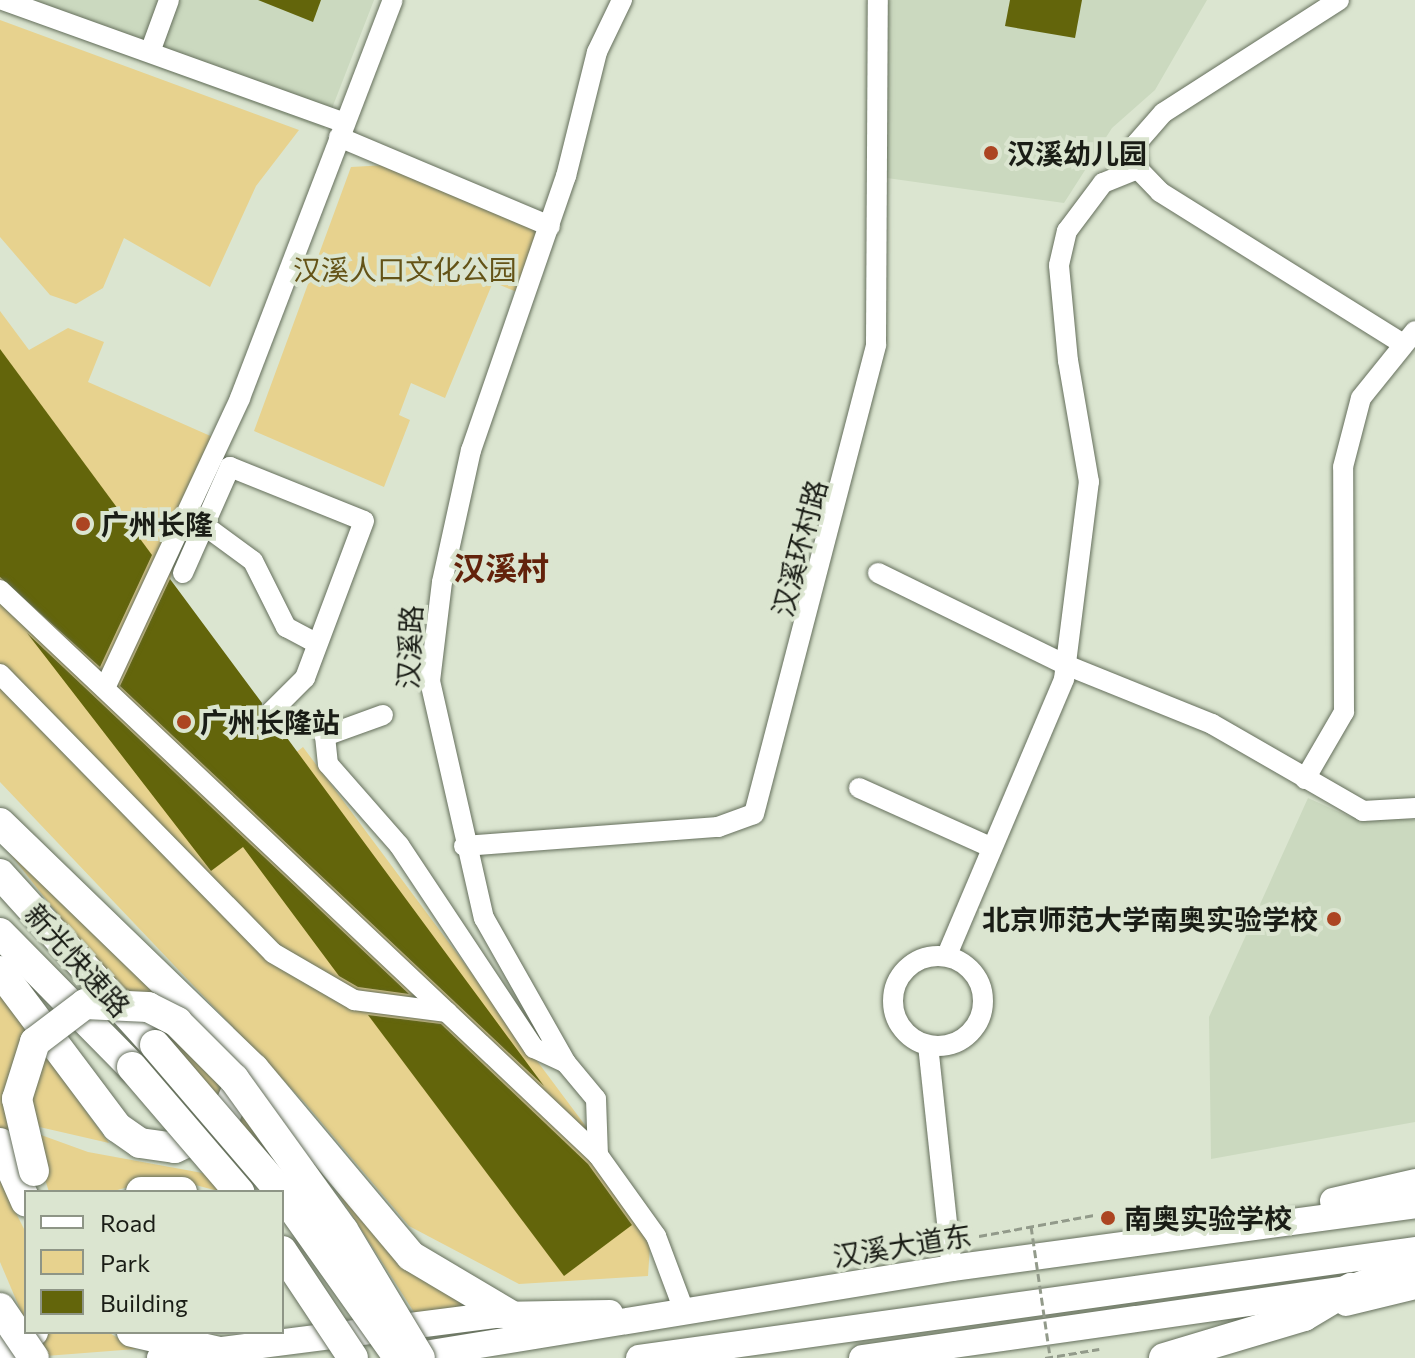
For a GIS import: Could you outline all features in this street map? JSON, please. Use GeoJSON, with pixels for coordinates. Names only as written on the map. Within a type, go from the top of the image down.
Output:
{"type":"FeatureCollection","features":[{"type":"Feature","properties":{"kind":"highway"},"geometry":{"type":"LineString","coordinates":[[0,823],[254,1069],[411,1256],[512,1316]]}},
{"type":"Feature","properties":{"kind":"highway","name":"新光快速路"},"geometry":{"type":"LineString","coordinates":[[0,874],[155,1045],[280,1190]]}},
{"type":"Feature","properties":{"kind":"highway","name":"新光快速路"},"geometry":{"type":"LineString","coordinates":[[0,933],[132,1067],[237,1190]]}},
{"type":"Feature","properties":{"kind":"highway"},"geometry":{"type":"LineString","coordinates":[[0,971],[117,1127],[157,1146],[175,1148],[210,1135],[236,1099],[237,1077],[189,1005]]}},
{"type":"Feature","properties":{"kind":"highway"},"geometry":{"type":"LineString","coordinates":[[38,1182],[17,1099],[35,1042],[70,1011],[98,1001],[162,1013],[214,1056],[285,1146],[420,1358]]}},
{"type":"Feature","properties":{"kind":"highway"},"geometry":{"type":"LineString","coordinates":[[0,1143],[24,1197]]}},
{"type":"Feature","properties":{"kind":"highway","name":"新光快速路"},"geometry":{"type":"LineString","coordinates":[[284,1195],[400,1358]]}},
{"type":"Feature","properties":{"kind":"highway"},"geometry":{"type":"LineString","coordinates":[[284,1254],[353,1358]]}},
{"type":"Feature","properties":{"kind":"highway"},"geometry":{"type":"LineString","coordinates":[[284,1267],[311,1294]]}},
{"type":"Feature","properties":{"kind":"highway"},"geometry":{"type":"LineString","coordinates":[[1164,1358],[1304,1316],[1351,1288]]}},
{"type":"Feature","properties":{"kind":"highway"},"geometry":{"type":"LineString","coordinates":[[0,1308],[34,1358]]}},
{"type":"Feature","properties":{"kind":"highway"},"geometry":{"type":"LineString","coordinates":[[0,1354],[30,1334]]}},
{"type":"Feature","properties":{"kind":"highway"},"geometry":{"type":"LineString","coordinates":[[141,1334],[219,1352]]}},
{"type":"Feature","properties":{"kind":"main road"},"geometry":{"type":"LineString","coordinates":[[1216,1233],[1415,1182]]}},
{"type":"Feature","properties":{"kind":"main road","name":"汉溪大道东"},"geometry":{"type":"LineString","coordinates":[[400,1358],[952,1268],[1415,1205]]}},
{"type":"Feature","properties":{"kind":"main road"},"geometry":{"type":"LineString","coordinates":[[639,1358],[1415,1250]]}},
{"type":"Feature","properties":{"kind":"main road"},"geometry":{"type":"LineString","coordinates":[[862,1358],[1351,1288],[1415,1263]]}},
{"type":"Feature","properties":{"kind":"main road"},"geometry":{"type":"LineString","coordinates":[[1304,1316],[1415,1286]]}},
{"type":"Feature","properties":{"kind":"main road"},"geometry":{"type":"LineString","coordinates":[[160,1358],[512,1316],[685,1313]]}},
{"type":"Feature","properties":{"kind":"street"},"geometry":{"type":"LineString","coordinates":[[3,0],[150,52],[342,130],[550,226]]}},
{"type":"Feature","properties":{"kind":"street"},"geometry":{"type":"LineString","coordinates":[[150,52],[169,0]]}},
{"type":"Feature","properties":{"kind":"street"},"geometry":{"type":"LineString","coordinates":[[105,688],[187,501],[240,398],[393,0]]}},
{"type":"Feature","properties":{"kind":"street","name":"汉溪路"},"geometry":{"type":"LineString","coordinates":[[598,1155],[596,1099],[566,1063],[504,962],[464,846],[430,681],[442,582],[471,450],[550,226],[583,93],[622,0]]}},
{"type":"Feature","properties":{"kind":"street","name":"汉溪环村路"},"geometry":{"type":"LineString","coordinates":[[464,846],[718,827],[754,814],[876,345],[878,0]]}},
{"type":"Feature","properties":{"kind":"street"},"geometry":{"type":"LineString","coordinates":[[1305,779],[1344,712],[1343,467],[1361,398],[1408,336],[1160,192],[1138,169],[1136,144],[1163,113],[1339,0]]}},
{"type":"Feature","properties":{"kind":"street"},"geometry":{"type":"LineString","coordinates":[[947,955],[988,846],[1066,665],[1089,482],[1059,265],[1081,206],[1103,183],[1138,169]]}},
{"type":"Feature","properties":{"kind":"street"},"geometry":{"type":"LineString","coordinates":[[183,573],[225,473],[237,465],[364,521],[299,689],[271,712]]}},
{"type":"Feature","properties":{"kind":"street"},"geometry":{"type":"LineString","coordinates":[[187,501],[202,526],[253,561],[286,627],[316,643]]}},
{"type":"Feature","properties":{"kind":"street"},"geometry":{"type":"LineString","coordinates":[[878,573],[1066,665],[1212,724],[1363,811],[1415,808]]}},
{"type":"Feature","properties":{"kind":"street"},"geometry":{"type":"LineString","coordinates":[[0,590],[598,1155],[656,1236],[685,1313]]}},
{"type":"Feature","properties":{"kind":"street"},"geometry":{"type":"LineString","coordinates":[[0,674],[273,953],[354,1000],[447,1012]]}},
{"type":"Feature","properties":{"kind":"street"},"geometry":{"type":"LineString","coordinates":[[383,715],[325,736],[328,764],[399,845],[534,1048],[566,1063]]}},
{"type":"Feature","properties":{"kind":"street"},"geometry":{"type":"LineString","coordinates":[[859,788],[988,846]]}},
{"type":"Feature","properties":{"kind":"street"},"geometry":{"type":"LineString","coordinates":[[947,955],[978,979],[983,1008],[969,1034],[928,1045],[903,1030],[895,987],[912,964],[947,955]]}},
{"type":"Feature","properties":{"kind":"street"},"geometry":{"type":"LineString","coordinates":[[928,1045],[952,1268]]}},
{"type":"Feature","properties":{"kind":"path"},"geometry":{"type":"LineString","coordinates":[[979,1236],[1094,1215]]}},
{"type":"Feature","properties":{"kind":"path"},"geometry":{"type":"LineString","coordinates":[[1031,1226],[1048,1358],[1099,1349]]}},
{"type":"Feature","properties":{"kind":"shaded area"},"geometry":{"type":"Polygon","coordinates":[[[0,0],[374,0],[324,129],[0,10],[0,0]]]}},
{"type":"Feature","properties":{"kind":"shaded area"},"geometry":{"type":"Polygon","coordinates":[[[889,0],[1207,0],[1155,90],[1112,128],[1064,203],[887,178],[883,30],[889,0]]]}},
{"type":"Feature","properties":{"kind":"shaded area","name":"北京师范大学南奥实验学校"},"geometry":{"type":"Polygon","coordinates":[[[1308,798],[1350,817],[1415,820],[1415,1122],[1211,1159],[1209,1017],[1308,798]]]}},
{"type":"Feature","properties":{"kind":"green space"},"geometry":{"type":"Polygon","coordinates":[[[0,20],[299,130],[256,186],[210,287],[124,238],[103,288],[76,304],[50,295],[0,237],[0,20]]]}},
{"type":"Feature","properties":{"kind":"green space","name":"汉溪人口文化公园"},"geometry":{"type":"Polygon","coordinates":[[[386,165],[541,232],[519,293],[493,282],[445,398],[411,383],[399,415],[410,420],[384,487],[254,431],[351,167],[386,165]]]}},
{"type":"Feature","properties":{"kind":"green space"},"geometry":{"type":"Polygon","coordinates":[[[0,311],[29,350],[68,328],[104,342],[88,382],[215,438],[150,642],[258,782],[303,747],[652,1215],[648,1276],[519,1284],[409,1226],[305,1103],[0,782],[0,311]]]}},
{"type":"Feature","properties":{"kind":"green space"},"geometry":{"type":"Polygon","coordinates":[[[0,841],[186,1013],[305,1198],[74,935],[0,841]]]}},
{"type":"Feature","properties":{"kind":"green space"},"geometry":{"type":"Polygon","coordinates":[[[0,994],[109,1143],[9,1120],[27,1170],[0,1129],[0,994]]]}},
{"type":"Feature","properties":{"kind":"green space"},"geometry":{"type":"Polygon","coordinates":[[[30,1131],[88,1152],[208,1174],[220,1190],[165,1177],[117,1190],[48,1190],[30,1131]]]}},
{"type":"Feature","properties":{"kind":"green space"},"geometry":{"type":"Polygon","coordinates":[[[0,1181],[24,1229],[24,1318],[0,1262],[0,1181]]]}},
{"type":"Feature","properties":{"kind":"green space"},"geometry":{"type":"Polygon","coordinates":[[[336,1190],[399,1258],[462,1300],[461,1311],[419,1320],[336,1190]]]}},
{"type":"Feature","properties":{"kind":"green space"},"geometry":{"type":"Polygon","coordinates":[[[43,1334],[111,1334],[136,1349],[20,1358],[43,1334]]]}},
{"type":"Feature","properties":{"kind":"building"},"geometry":{"type":"Polygon","coordinates":[[[258,0],[321,0],[313,22],[258,0]]]}},
{"type":"Feature","properties":{"kind":"building"},"geometry":{"type":"Polygon","coordinates":[[[1010,0],[1082,0],[1075,38],[1005,26],[1010,0]]]}},
{"type":"Feature","properties":{"kind":"building"},"geometry":{"type":"Polygon","coordinates":[[[0,349],[152,555],[100,667],[0,577],[0,349]]]}},
{"type":"Feature","properties":{"kind":"building"},"geometry":{"type":"Polygon","coordinates":[[[170,579],[262,703],[261,721],[276,723],[544,1086],[120,686],[170,579]]]}},
{"type":"Feature","properties":{"kind":"building"},"geometry":{"type":"Polygon","coordinates":[[[27,633],[409,994],[358,987],[339,976],[243,847],[211,871],[27,633]]]}},
{"type":"Feature","properties":{"kind":"building"},"geometry":{"type":"Polygon","coordinates":[[[368,1015],[441,1024],[588,1164],[632,1225],[564,1276],[368,1015]]]}},
{"type":"Feature","properties":{"kind":"place","name":"汉溪幼儿园"},"geometry":{"type":"Point","coordinates":[991,153]}},
{"type":"Feature","properties":{"kind":"place","name":"广州长隆"},"geometry":{"type":"Point","coordinates":[83,524]}},
{"type":"Feature","properties":{"kind":"place","name":"广州长隆站"},"geometry":{"type":"Point","coordinates":[184,722]}},
{"type":"Feature","properties":{"kind":"place","name":"北京师范大学南奥实验学校"},"geometry":{"type":"Point","coordinates":[1334,919]}},
{"type":"Feature","properties":{"kind":"place","name":"南奥实验学校"},"geometry":{"type":"Point","coordinates":[1108,1218]}},
{"type":"Feature","properties":{"kind":"district","name":"汉溪村"},"geometry":{"type":"Point","coordinates":[501,567]}}]}
